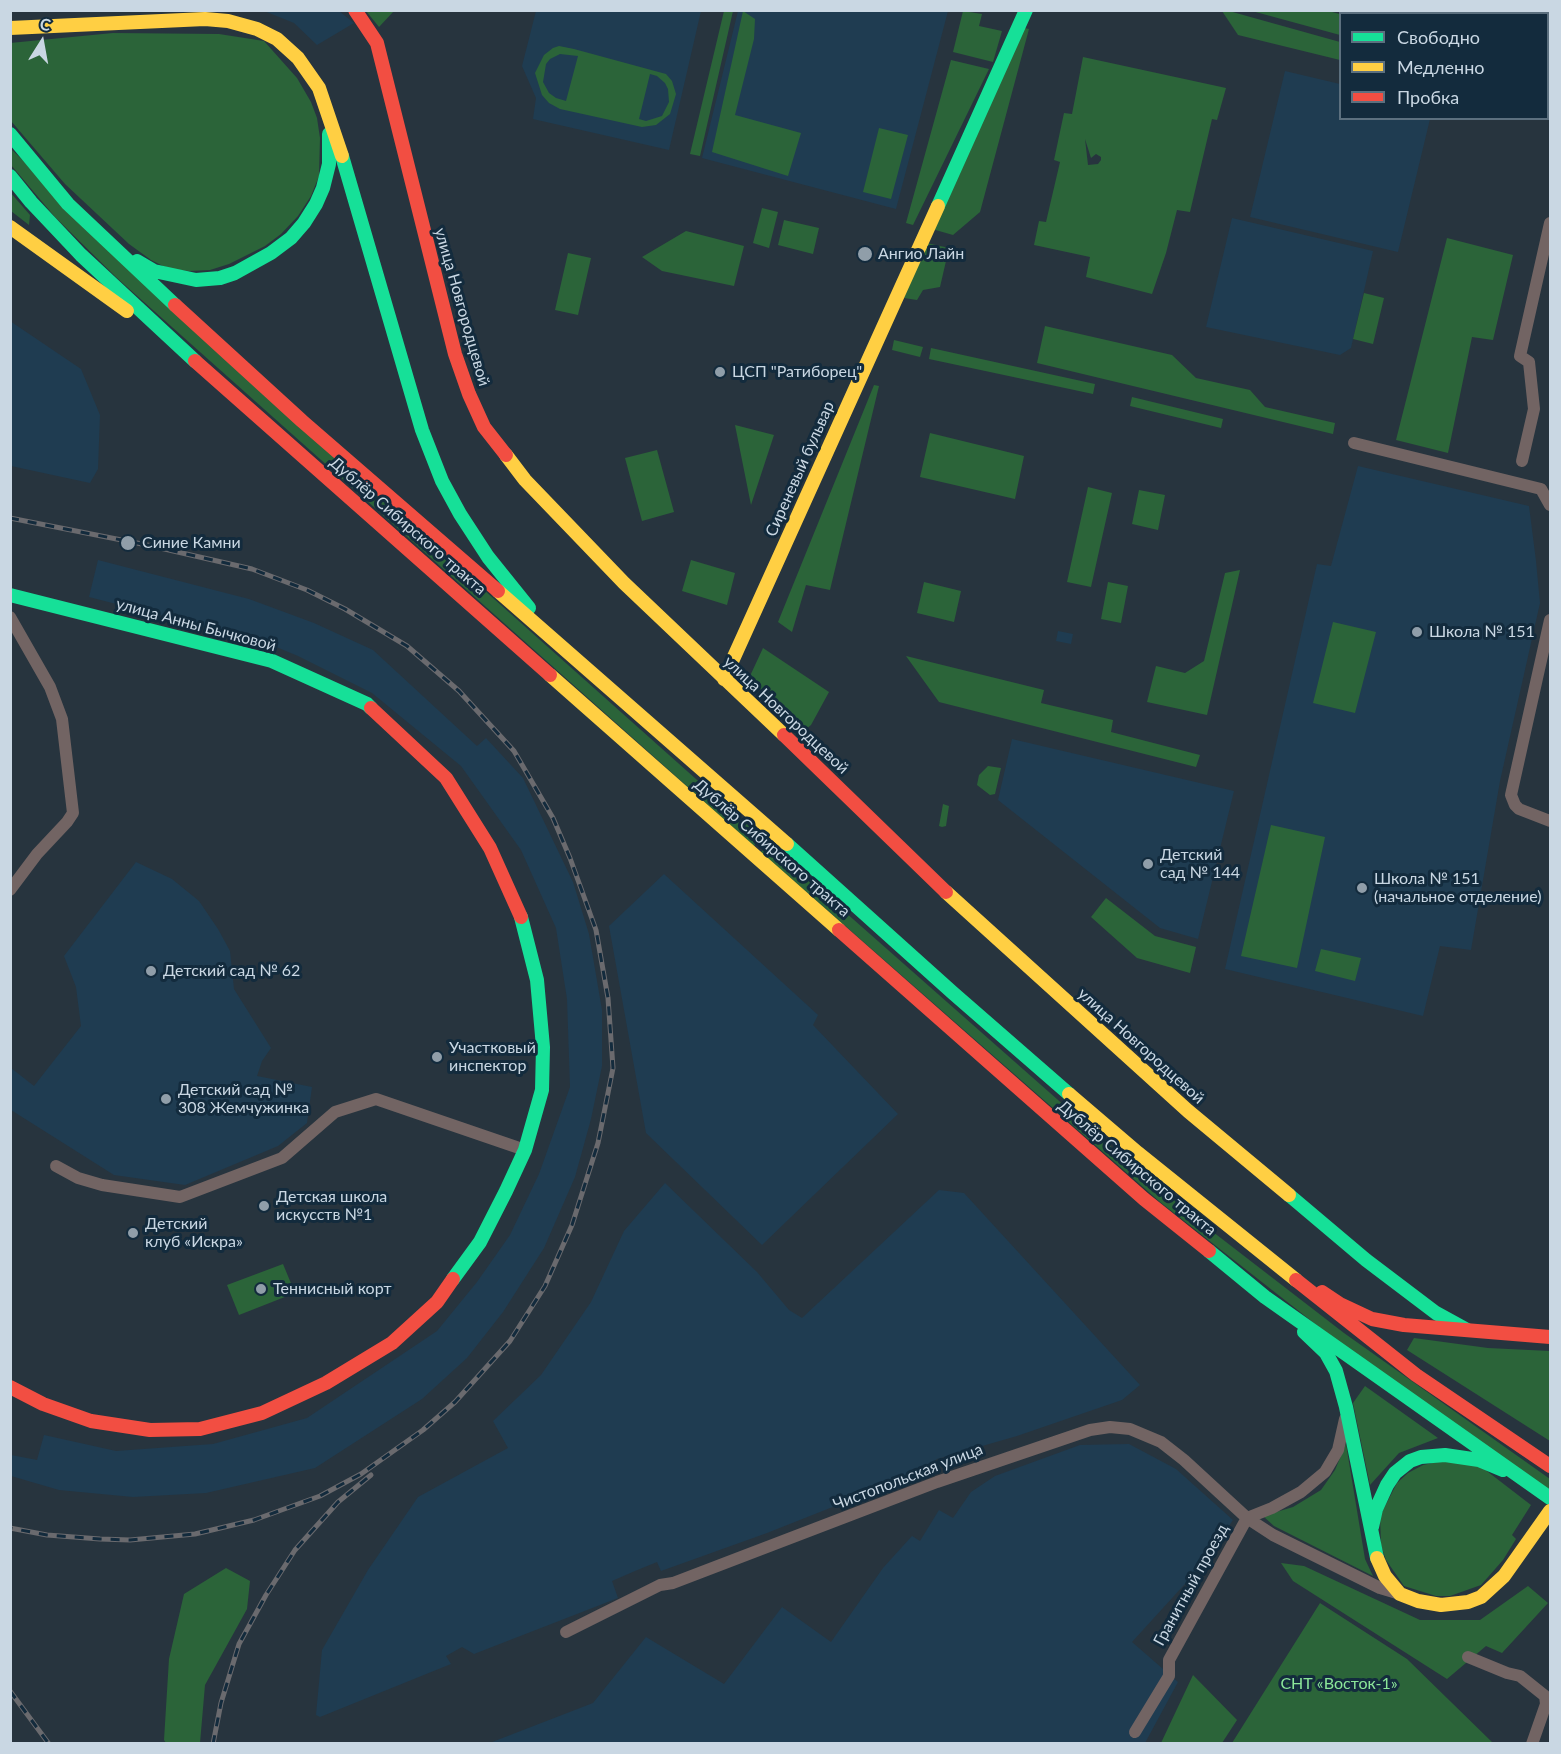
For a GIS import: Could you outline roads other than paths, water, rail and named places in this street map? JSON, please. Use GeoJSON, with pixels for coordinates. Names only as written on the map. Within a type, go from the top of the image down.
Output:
{"type":"FeatureCollection","features":[{"type":"Feature","properties":{"kind":"main road","name":"улица Новгородцевой"},"geometry":{"type":"LineString","coordinates":[[356,10],[377,43],[455,354],[469,394],[484,427],[525,480],[624,583],[940,886],[1188,1111],[1366,1260],[1436,1313],[1467,1330]]}},
{"type":"Feature","properties":{"kind":"main road","name":"Сиреневый бульвар"},"geometry":{"type":"LineString","coordinates":[[724,679],[1026,10]]}},
{"type":"Feature","properties":{"kind":"main road","name":"Дублёр Сибирского тракта"},"geometry":{"type":"LineString","coordinates":[[14,28],[194,20],[241,24],[277,39],[298,58],[319,88],[325,102],[357,202],[412,398],[442,481],[488,557],[521,600],[589,673]]}},
{"type":"Feature","properties":{"kind":"main road","name":"Дублёр Сибирского тракта"},"geometry":{"type":"LineString","coordinates":[[29,158],[134,260],[160,273],[183,279],[220,278],[254,264],[291,238],[304,224],[316,204],[329,164],[330,139],[325,102]]}},
{"type":"Feature","properties":{"kind":"main road","name":"Дублёр Сибирского тракта"},"geometry":{"type":"LineString","coordinates":[[10,134],[68,204],[119,254],[302,421],[589,673],[754,814],[1138,1153],[1416,1375],[1551,1466]]}},
{"type":"Feature","properties":{"kind":"main road","name":"Дублёр Сибирского тракта"},"geometry":{"type":"LineString","coordinates":[[10,176],[81,255],[207,372],[1144,1199],[1265,1297],[1551,1498]]}},
{"type":"Feature","properties":{"kind":"main road"},"geometry":{"type":"LineString","coordinates":[[10,227],[207,372]]}},
{"type":"Feature","properties":{"kind":"main road","name":"улица Анны Бычковой"},"geometry":{"type":"LineString","coordinates":[[10,595],[272,661],[367,704],[446,778],[490,848],[523,921],[537,980],[543,1047],[542,1090],[525,1150],[480,1242],[436,1302],[392,1343],[326,1383],[282,1405],[262,1413],[200,1429],[150,1430],[117,1426],[68,1414],[10,1387]]}},
{"type":"Feature","properties":{"kind":"main road"},"geometry":{"type":"LineString","coordinates":[[1242,1238],[1340,1304],[1372,1319],[1404,1325],[1551,1337]]}},
{"type":"Feature","properties":{"kind":"main road"},"geometry":{"type":"LineString","coordinates":[[1404,1325],[1416,1313],[1417,1304],[1414,1296]]}},
{"type":"Feature","properties":{"kind":"main road"},"geometry":{"type":"LineString","coordinates":[[1265,1297],[1326,1353],[1336,1371],[1346,1407],[1371,1537],[1380,1567],[1400,1594],[1418,1601],[1441,1605],[1468,1602],[1481,1597],[1492,1588],[1527,1545],[1551,1510]]}},
{"type":"Feature","properties":{"kind":"main road"},"geometry":{"type":"LineString","coordinates":[[1371,1537],[1376,1509],[1387,1485],[1402,1466],[1421,1457],[1445,1455],[1479,1460],[1538,1490]]}},
{"type":"Feature","properties":{"kind":"street"},"geometry":{"type":"LineString","coordinates":[[1522,461],[1534,409],[1529,362],[1520,356],[1551,223]]}},
{"type":"Feature","properties":{"kind":"street"},"geometry":{"type":"LineString","coordinates":[[1354,443],[1541,489],[1551,505]]}},
{"type":"Feature","properties":{"kind":"street"},"geometry":{"type":"LineString","coordinates":[[10,617],[50,687],[62,719],[68,753],[73,813],[37,854],[10,890]]}},
{"type":"Feature","properties":{"kind":"street"},"geometry":{"type":"LineString","coordinates":[[1551,620],[1511,795],[1519,809],[1551,821]]}},
{"type":"Feature","properties":{"kind":"street"},"geometry":{"type":"LineString","coordinates":[[56,1166],[78,1178],[102,1185],[180,1197],[282,1158],[335,1112],[376,1099],[525,1150]]}},
{"type":"Feature","properties":{"kind":"street"},"geometry":{"type":"LineString","coordinates":[[1247,1518],[1272,1508],[1301,1492],[1325,1472],[1338,1450],[1345,1425],[1346,1407]]}},
{"type":"Feature","properties":{"kind":"street","name":"Чистопольская улица"},"geometry":{"type":"LineString","coordinates":[[566,1632],[660,1585],[673,1583],[937,1482],[1100,1428],[1130,1429],[1161,1442],[1247,1518],[1273,1536],[1380,1588],[1400,1594]]}},
{"type":"Feature","properties":{"kind":"street","name":"Гранитный проезд"},"geometry":{"type":"LineString","coordinates":[[1135,1732],[1169,1676],[1169,1660],[1247,1518]]}},
{"type":"Feature","properties":{"kind":"street"},"geometry":{"type":"LineString","coordinates":[[1468,1657],[1520,1676],[1545,1696],[1546,1704],[1532,1743]]}},
{"type":"Feature","properties":{"kind":"railway"},"geometry":{"type":"LineString","coordinates":[[10,518],[147,545],[252,569],[307,590],[345,609],[407,646],[459,691],[514,751],[553,818],[570,858],[596,930],[608,998],[613,1068],[598,1143],[572,1225],[545,1286],[510,1341],[455,1402],[423,1430],[361,1474],[320,1496],[254,1520],[195,1534],[130,1540],[47,1535],[10,1528]]}},
{"type":"Feature","properties":{"kind":"railway"},"geometry":{"type":"LineString","coordinates":[[213,1744],[221,1703],[239,1644],[266,1595],[295,1550],[338,1502],[371,1475]]}},
{"type":"Feature","properties":{"kind":"railway"},"geometry":{"type":"LineString","coordinates":[[10,1691],[49,1744]]}},
{"type":"Feature","properties":{"kind":"place","name":"Ангио Лайн"},"geometry":{"type":"Point","coordinates":[865,254]}},
{"type":"Feature","properties":{"kind":"place","name":"ЦСП \"Ратиборец\""},"geometry":{"type":"Point","coordinates":[720,372]}},
{"type":"Feature","properties":{"kind":"place","name":"Синие Камни"},"geometry":{"type":"Point","coordinates":[128,543]}},
{"type":"Feature","properties":{"kind":"place","name":"Школа № 151"},"geometry":{"type":"Point","coordinates":[1417,632]}},
{"type":"Feature","properties":{"kind":"place","name":"Детский сад № 144"},"geometry":{"type":"Point","coordinates":[1148,864]}},
{"type":"Feature","properties":{"kind":"place","name":"Школа № 151 (начальное отделение)"},"geometry":{"type":"Point","coordinates":[1362,888]}},
{"type":"Feature","properties":{"kind":"place","name":"Детский сад № 62"},"geometry":{"type":"Point","coordinates":[151,971]}},
{"type":"Feature","properties":{"kind":"place","name":"Участковый инспектор"},"geometry":{"type":"Point","coordinates":[437,1057]}},
{"type":"Feature","properties":{"kind":"place","name":"Детский сад № 308 Жемчужинка"},"geometry":{"type":"Point","coordinates":[166,1099]}},
{"type":"Feature","properties":{"kind":"place","name":"Детская школа искусств №1"},"geometry":{"type":"Point","coordinates":[264,1206]}},
{"type":"Feature","properties":{"kind":"place","name":"Детский клуб «Искра»"},"geometry":{"type":"Point","coordinates":[133,1233]}},
{"type":"Feature","properties":{"kind":"place","name":"Теннисный корт"},"geometry":{"type":"Point","coordinates":[261,1289]}},
{"type":"Feature","properties":{"kind":"park label","name":"СНТ «Восток-1»"},"geometry":{"type":"Point","coordinates":[1339,1684]}}]}
